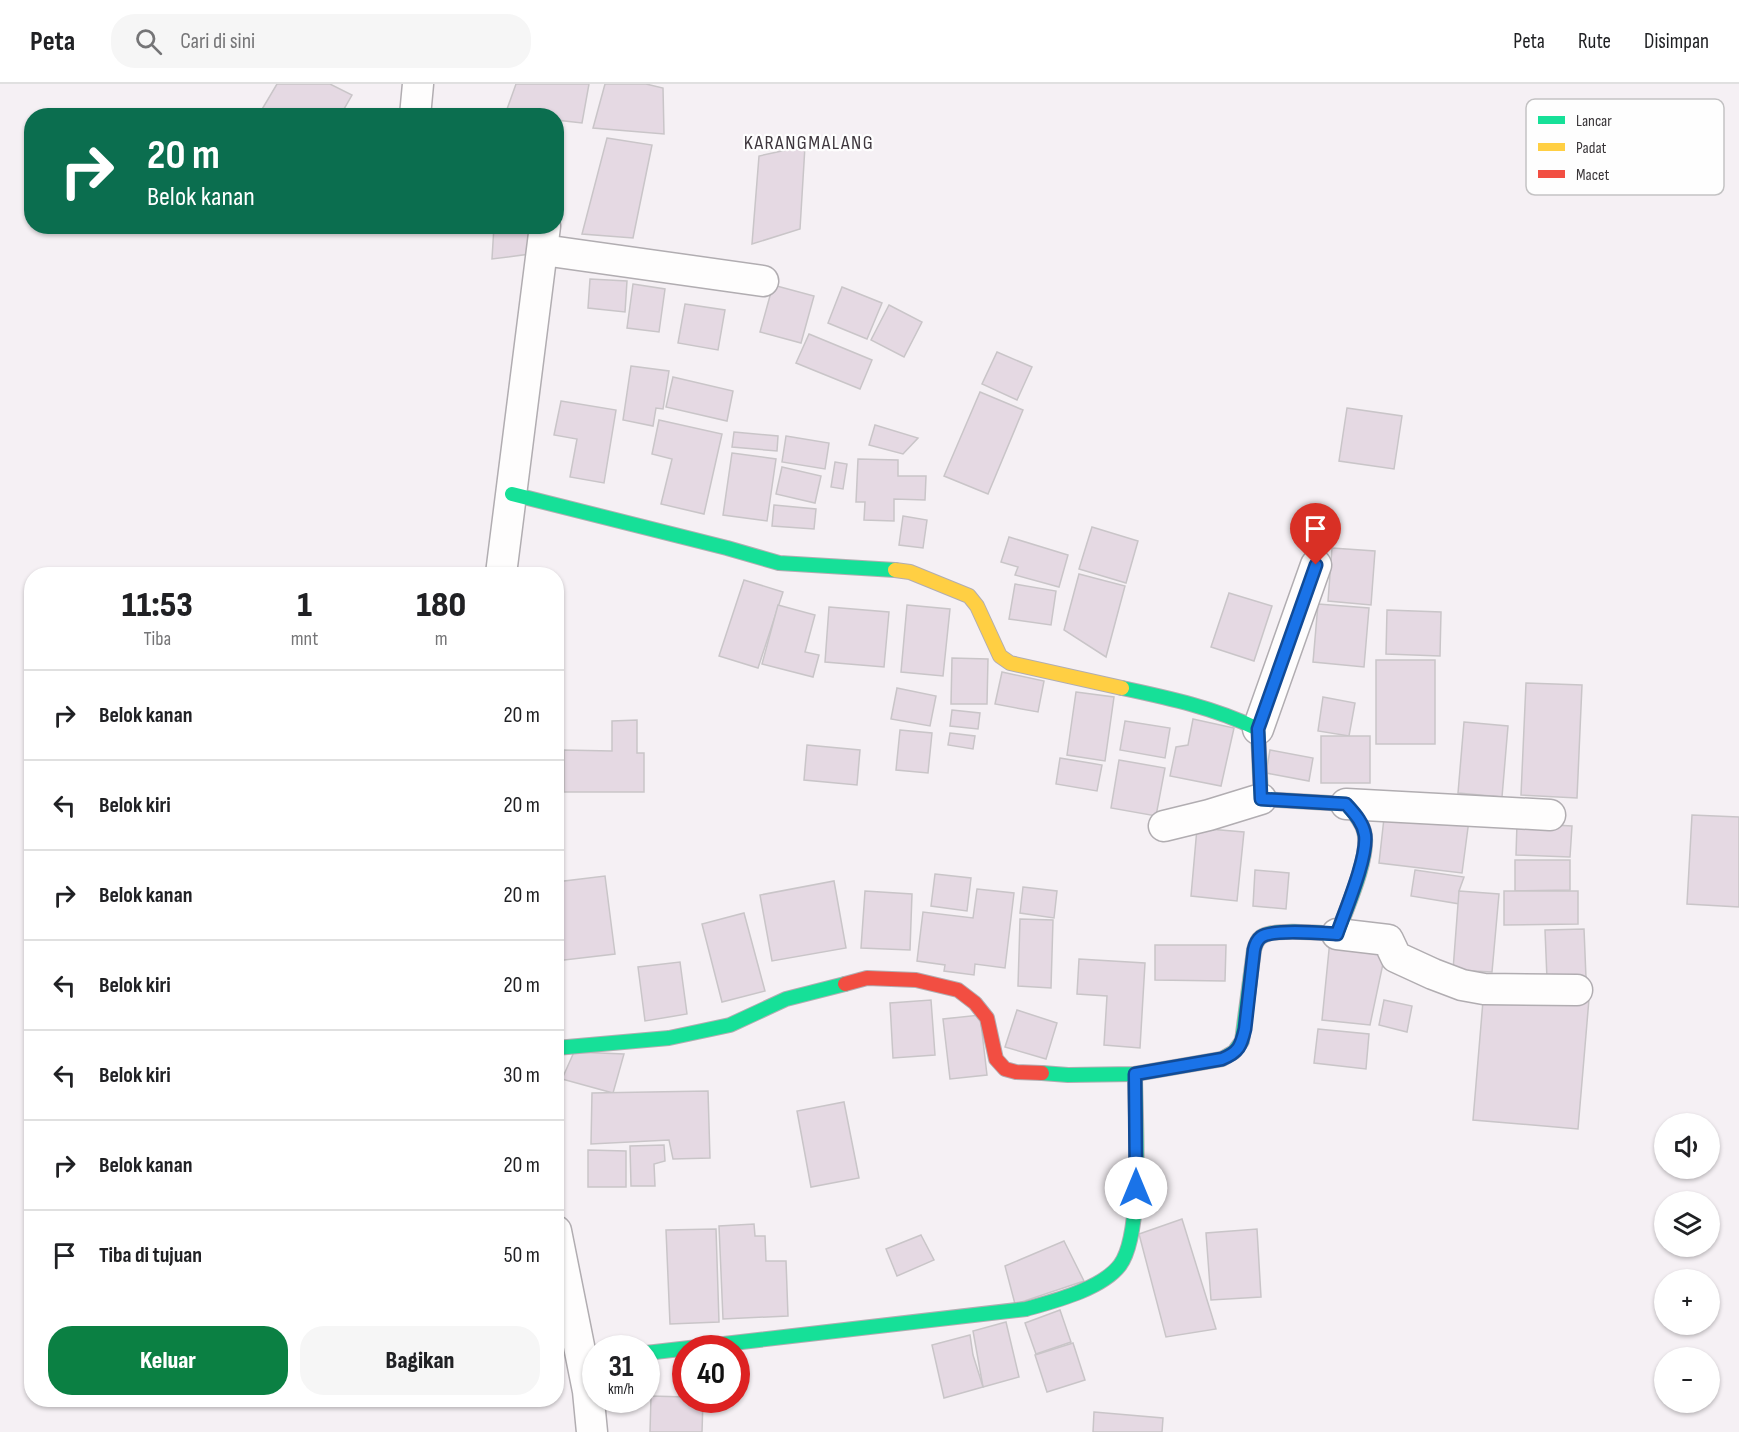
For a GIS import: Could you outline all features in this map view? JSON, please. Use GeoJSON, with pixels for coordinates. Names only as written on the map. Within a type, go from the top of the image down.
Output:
{"type":"FeatureCollection","features":[{"type":"Feature","properties":{"kind":"street"},"geometry":{"type":"LineString","coordinates":[[416,108],[418,84]]}},
{"type":"Feature","properties":{"kind":"street"},"geometry":{"type":"LineString","coordinates":[[502,567],[544,238],[763,281]]}},
{"type":"Feature","properties":{"kind":"street"},"geometry":{"type":"LineString","coordinates":[[512,494],[778,563],[910,572],[969,596],[977,606],[1000,656],[1010,663],[1183,701],[1236,718],[1258,729]]}},
{"type":"Feature","properties":{"kind":"street"},"geometry":{"type":"LineString","coordinates":[[1261,799],[1258,729],[1316,565]]}},
{"type":"Feature","properties":{"kind":"street"},"geometry":{"type":"LineString","coordinates":[[1164,826],[1261,799],[1551,815]]}},
{"type":"Feature","properties":{"kind":"street"},"geometry":{"type":"LineString","coordinates":[[1337,934],[1363,860],[1366,844],[1361,824],[1346,804]]}},
{"type":"Feature","properties":{"kind":"street"},"geometry":{"type":"LineString","coordinates":[[564,1047],[669,1038],[730,1025],[786,999],[867,978],[877,978],[916,980],[958,990],[975,1003],[987,1018],[996,1059],[1005,1069],[1016,1072],[1068,1075],[1135,1074],[1222,1059],[1232,1055],[1242,1041],[1245,1029],[1254,950],[1261,937],[1279,933],[1317,932],[1388,940],[1396,957],[1462,985],[1484,989],[1577,990]]}},
{"type":"Feature","properties":{"kind":"street"},"geometry":{"type":"LineString","coordinates":[[660,1351],[1026,1309],[1072,1296],[1109,1276],[1121,1264],[1130,1243],[1134,1221],[1135,1074]]}},
{"type":"Feature","properties":{"kind":"street"},"geometry":{"type":"LineString","coordinates":[[564,1263],[582,1336]]}},
{"type":"Feature","properties":{"kind":"street"},"geometry":{"type":"LineString","coordinates":[[590,1413],[592,1432]]}},
{"type":"Feature","properties":{"kind":"building"},"geometry":{"type":"Polygon","coordinates":[[[277,84],[330,84],[352,95],[345,108],[263,108],[277,84]]]}},
{"type":"Feature","properties":{"kind":"building"},"geometry":{"type":"Polygon","coordinates":[[[516,84],[589,84],[582,123],[564,121],[564,108],[507,108],[516,84]]]}},
{"type":"Feature","properties":{"kind":"building"},"geometry":{"type":"Polygon","coordinates":[[[605,84],[646,84],[663,88],[664,134],[593,128],[605,84]]]}},
{"type":"Feature","properties":{"kind":"building"},"geometry":{"type":"Polygon","coordinates":[[[607,138],[652,145],[633,238],[582,234],[607,138]]]}},
{"type":"Feature","properties":{"kind":"building"},"geometry":{"type":"Polygon","coordinates":[[[805,146],[800,229],[752,244],[759,156],[805,146]]]}},
{"type":"Feature","properties":{"kind":"building"},"geometry":{"type":"Polygon","coordinates":[[[494,234],[532,234],[530,254],[492,259],[494,234]]]}},
{"type":"Feature","properties":{"kind":"building"},"geometry":{"type":"Polygon","coordinates":[[[590,279],[627,281],[625,312],[588,308],[590,279]]]}},
{"type":"Feature","properties":{"kind":"building"},"geometry":{"type":"Polygon","coordinates":[[[633,284],[665,289],[659,332],[627,328],[633,284]]]}},
{"type":"Feature","properties":{"kind":"building"},"geometry":{"type":"Polygon","coordinates":[[[773,285],[814,296],[801,343],[760,332],[773,285]]]}},
{"type":"Feature","properties":{"kind":"building"},"geometry":{"type":"Polygon","coordinates":[[[842,287],[882,303],[867,339],[828,323],[842,287]]]}},
{"type":"Feature","properties":{"kind":"building"},"geometry":{"type":"Polygon","coordinates":[[[685,304],[725,310],[718,350],[678,343],[685,304]]]}},
{"type":"Feature","properties":{"kind":"building"},"geometry":{"type":"Polygon","coordinates":[[[889,305],[922,322],[904,357],[871,340],[889,305]]]}},
{"type":"Feature","properties":{"kind":"building"},"geometry":{"type":"Polygon","coordinates":[[[809,334],[872,360],[860,389],[796,363],[809,334]]]}},
{"type":"Feature","properties":{"kind":"building"},"geometry":{"type":"Polygon","coordinates":[[[997,352],[1032,367],[1017,400],[982,384],[997,352]]]}},
{"type":"Feature","properties":{"kind":"building"},"geometry":{"type":"Polygon","coordinates":[[[631,366],[669,371],[663,409],[656,408],[653,426],[623,420],[631,366]]]}},
{"type":"Feature","properties":{"kind":"building"},"geometry":{"type":"Polygon","coordinates":[[[673,377],[733,391],[727,421],[666,407],[673,377]]]}},
{"type":"Feature","properties":{"kind":"building"},"geometry":{"type":"Polygon","coordinates":[[[980,392],[1023,410],[988,494],[944,476],[980,392]]]}},
{"type":"Feature","properties":{"kind":"building"},"geometry":{"type":"Polygon","coordinates":[[[561,401],[616,410],[604,483],[570,477],[577,439],[554,435],[561,401]]]}},
{"type":"Feature","properties":{"kind":"building"},"geometry":{"type":"Polygon","coordinates":[[[1347,408],[1402,416],[1394,469],[1339,461],[1347,408]]]}},
{"type":"Feature","properties":{"kind":"building"},"geometry":{"type":"Polygon","coordinates":[[[659,420],[722,434],[704,514],[661,504],[672,459],[652,454],[659,420]]]}},
{"type":"Feature","properties":{"kind":"building"},"geometry":{"type":"Polygon","coordinates":[[[875,425],[918,438],[903,454],[869,445],[875,425]]]}},
{"type":"Feature","properties":{"kind":"building"},"geometry":{"type":"Polygon","coordinates":[[[734,432],[778,436],[777,451],[732,447],[734,432]]]}},
{"type":"Feature","properties":{"kind":"building"},"geometry":{"type":"Polygon","coordinates":[[[786,436],[829,443],[825,469],[782,462],[786,436]]]}},
{"type":"Feature","properties":{"kind":"building"},"geometry":{"type":"Polygon","coordinates":[[[732,453],[776,459],[767,521],[723,515],[732,453]]]}},
{"type":"Feature","properties":{"kind":"building"},"geometry":{"type":"Polygon","coordinates":[[[858,459],[898,460],[898,476],[926,476],[925,500],[894,499],[894,521],[864,520],[865,502],[856,502],[858,459]]]}},
{"type":"Feature","properties":{"kind":"building"},"geometry":{"type":"Polygon","coordinates":[[[835,462],[847,464],[843,489],[831,487],[835,462]]]}},
{"type":"Feature","properties":{"kind":"building"},"geometry":{"type":"Polygon","coordinates":[[[782,467],[821,476],[815,503],[776,494],[782,467]]]}},
{"type":"Feature","properties":{"kind":"building"},"geometry":{"type":"Polygon","coordinates":[[[774,505],[816,509],[814,529],[772,526],[774,505]]]}},
{"type":"Feature","properties":{"kind":"building"},"geometry":{"type":"Polygon","coordinates":[[[903,516],[927,520],[923,548],[899,545],[903,516]]]}},
{"type":"Feature","properties":{"kind":"building"},"geometry":{"type":"Polygon","coordinates":[[[1092,527],[1138,541],[1126,583],[1079,569],[1092,527]]]}},
{"type":"Feature","properties":{"kind":"building"},"geometry":{"type":"Polygon","coordinates":[[[1009,537],[1068,555],[1059,587],[1015,575],[1018,567],[1001,562],[1009,537]]]}},
{"type":"Feature","properties":{"kind":"building"},"geometry":{"type":"Polygon","coordinates":[[[1332,548],[1375,551],[1371,605],[1328,601],[1332,548]]]}},
{"type":"Feature","properties":{"kind":"building"},"geometry":{"type":"Polygon","coordinates":[[[1079,574],[1125,586],[1106,657],[1064,630],[1079,574]]]}},
{"type":"Feature","properties":{"kind":"building"},"geometry":{"type":"Polygon","coordinates":[[[744,580],[783,592],[758,668],[719,656],[744,580]]]}},
{"type":"Feature","properties":{"kind":"building"},"geometry":{"type":"Polygon","coordinates":[[[1015,584],[1056,591],[1051,625],[1009,619],[1015,584]]]}},
{"type":"Feature","properties":{"kind":"building"},"geometry":{"type":"Polygon","coordinates":[[[1229,593],[1272,606],[1254,661],[1211,647],[1229,593]]]}},
{"type":"Feature","properties":{"kind":"building"},"geometry":{"type":"Polygon","coordinates":[[[1318,604],[1369,608],[1364,667],[1313,662],[1318,604]]]}},
{"type":"Feature","properties":{"kind":"building"},"geometry":{"type":"Polygon","coordinates":[[[778,605],[815,615],[805,652],[819,655],[813,677],[762,664],[778,605]]]}},
{"type":"Feature","properties":{"kind":"building"},"geometry":{"type":"Polygon","coordinates":[[[907,605],[950,609],[943,676],[901,672],[907,605]]]}},
{"type":"Feature","properties":{"kind":"building"},"geometry":{"type":"Polygon","coordinates":[[[829,607],[889,612],[884,667],[825,662],[829,607]]]}},
{"type":"Feature","properties":{"kind":"building"},"geometry":{"type":"Polygon","coordinates":[[[1387,610],[1441,612],[1440,656],[1386,654],[1387,610]]]}},
{"type":"Feature","properties":{"kind":"building"},"geometry":{"type":"Polygon","coordinates":[[[952,658],[988,659],[987,704],[951,704],[952,658]]]}},
{"type":"Feature","properties":{"kind":"building"},"geometry":{"type":"Polygon","coordinates":[[[1376,660],[1435,660],[1435,744],[1376,744],[1376,660]]]}},
{"type":"Feature","properties":{"kind":"building"},"geometry":{"type":"Polygon","coordinates":[[[1002,672],[1044,681],[1038,712],[995,704],[1002,672]]]}},
{"type":"Feature","properties":{"kind":"building"},"geometry":{"type":"Polygon","coordinates":[[[1526,683],[1582,685],[1577,798],[1521,795],[1526,683]]]}},
{"type":"Feature","properties":{"kind":"building"},"geometry":{"type":"Polygon","coordinates":[[[897,688],[936,696],[930,726],[891,719],[897,688]]]}},
{"type":"Feature","properties":{"kind":"building"},"geometry":{"type":"Polygon","coordinates":[[[1076,692],[1114,697],[1105,761],[1067,755],[1076,692]]]}},
{"type":"Feature","properties":{"kind":"building"},"geometry":{"type":"Polygon","coordinates":[[[1323,697],[1355,703],[1349,736],[1318,731],[1323,697]]]}},
{"type":"Feature","properties":{"kind":"building"},"geometry":{"type":"Polygon","coordinates":[[[952,710],[980,713],[978,729],[950,726],[952,710]]]}},
{"type":"Feature","properties":{"kind":"building"},"geometry":{"type":"Polygon","coordinates":[[[1193,719],[1234,728],[1221,786],[1170,776],[1176,747],[1188,745],[1193,719]]]}},
{"type":"Feature","properties":{"kind":"building"},"geometry":{"type":"Polygon","coordinates":[[[637,720],[637,753],[644,753],[644,792],[564,792],[564,750],[612,751],[612,721],[637,720]]]}},
{"type":"Feature","properties":{"kind":"building"},"geometry":{"type":"Polygon","coordinates":[[[1125,721],[1170,728],[1165,758],[1120,750],[1125,721]]]}},
{"type":"Feature","properties":{"kind":"building"},"geometry":{"type":"Polygon","coordinates":[[[1464,722],[1508,726],[1502,797],[1458,793],[1464,722]]]}},
{"type":"Feature","properties":{"kind":"building"},"geometry":{"type":"Polygon","coordinates":[[[900,730],[932,733],[928,773],[896,770],[900,730]]]}},
{"type":"Feature","properties":{"kind":"building"},"geometry":{"type":"Polygon","coordinates":[[[950,733],[975,736],[973,749],[948,745],[950,733]]]}},
{"type":"Feature","properties":{"kind":"building"},"geometry":{"type":"Polygon","coordinates":[[[1321,736],[1370,736],[1370,783],[1321,783],[1321,736]]]}},
{"type":"Feature","properties":{"kind":"building"},"geometry":{"type":"Polygon","coordinates":[[[807,745],[860,750],[857,785],[804,780],[807,745]]]}},
{"type":"Feature","properties":{"kind":"building"},"geometry":{"type":"Polygon","coordinates":[[[1270,750],[1313,758],[1309,781],[1266,773],[1270,750]]]}},
{"type":"Feature","properties":{"kind":"building"},"geometry":{"type":"Polygon","coordinates":[[[1060,758],[1102,765],[1097,791],[1056,784],[1060,758]]]}},
{"type":"Feature","properties":{"kind":"building"},"geometry":{"type":"Polygon","coordinates":[[[1119,760],[1165,768],[1156,816],[1111,808],[1119,760]]]}},
{"type":"Feature","properties":{"kind":"building"},"geometry":{"type":"Polygon","coordinates":[[[1385,809],[1469,820],[1462,873],[1379,863],[1385,809]]]}},
{"type":"Feature","properties":{"kind":"building"},"geometry":{"type":"Polygon","coordinates":[[[1692,815],[1739,817],[1739,907],[1687,904],[1692,815]]]}},
{"type":"Feature","properties":{"kind":"building"},"geometry":{"type":"Polygon","coordinates":[[[1517,823],[1572,826],[1570,857],[1516,855],[1517,823]]]}},
{"type":"Feature","properties":{"kind":"building"},"geometry":{"type":"Polygon","coordinates":[[[1197,828],[1244,832],[1237,901],[1191,896],[1197,828]]]}},
{"type":"Feature","properties":{"kind":"building"},"geometry":{"type":"Polygon","coordinates":[[[1515,860],[1570,860],[1570,890],[1515,891],[1515,860]]]}},
{"type":"Feature","properties":{"kind":"building"},"geometry":{"type":"Polygon","coordinates":[[[1255,870],[1289,873],[1286,909],[1253,906],[1255,870]]]}},
{"type":"Feature","properties":{"kind":"building"},"geometry":{"type":"Polygon","coordinates":[[[1415,870],[1464,877],[1459,891],[1460,904],[1411,896],[1415,870]]]}},
{"type":"Feature","properties":{"kind":"building"},"geometry":{"type":"Polygon","coordinates":[[[935,874],[971,878],[967,911],[931,906],[935,874]]]}},
{"type":"Feature","properties":{"kind":"building"},"geometry":{"type":"Polygon","coordinates":[[[605,876],[615,954],[564,960],[564,881],[605,876]]]}},
{"type":"Feature","properties":{"kind":"building"},"geometry":{"type":"Polygon","coordinates":[[[834,881],[846,948],[772,961],[760,895],[834,881]]]}},
{"type":"Feature","properties":{"kind":"building"},"geometry":{"type":"Polygon","coordinates":[[[1023,887],[1057,891],[1054,918],[1020,913],[1023,887]]]}},
{"type":"Feature","properties":{"kind":"building"},"geometry":{"type":"Polygon","coordinates":[[[977,889],[1014,893],[1005,968],[975,964],[974,975],[944,971],[945,965],[917,961],[923,912],[973,918],[977,889]]]}},
{"type":"Feature","properties":{"kind":"building"},"geometry":{"type":"Polygon","coordinates":[[[865,891],[912,894],[910,950],[861,948],[865,891]]]}},
{"type":"Feature","properties":{"kind":"building"},"geometry":{"type":"Polygon","coordinates":[[[1459,891],[1499,894],[1492,972],[1453,970],[1459,891]]]}},
{"type":"Feature","properties":{"kind":"building"},"geometry":{"type":"Polygon","coordinates":[[[1504,891],[1578,891],[1578,924],[1504,925],[1504,891]]]}},
{"type":"Feature","properties":{"kind":"building"},"geometry":{"type":"Polygon","coordinates":[[[744,913],[765,991],[722,1002],[702,924],[744,913]]]}},
{"type":"Feature","properties":{"kind":"building"},"geometry":{"type":"Polygon","coordinates":[[[1020,919],[1053,920],[1051,988],[1018,986],[1020,919]]]}},
{"type":"Feature","properties":{"kind":"building"},"geometry":{"type":"Polygon","coordinates":[[[1584,929],[1586,978],[1547,979],[1545,930],[1584,929]]]}},
{"type":"Feature","properties":{"kind":"building"},"geometry":{"type":"Polygon","coordinates":[[[1330,940],[1388,940],[1370,1025],[1322,1020],[1330,940]]]}},
{"type":"Feature","properties":{"kind":"building"},"geometry":{"type":"Polygon","coordinates":[[[1155,945],[1226,945],[1225,981],[1155,980],[1155,945]]]}},
{"type":"Feature","properties":{"kind":"building"},"geometry":{"type":"Polygon","coordinates":[[[1079,959],[1145,963],[1140,1048],[1104,1045],[1107,996],[1077,994],[1079,959]]]}},
{"type":"Feature","properties":{"kind":"building"},"geometry":{"type":"Polygon","coordinates":[[[680,962],[687,1014],[645,1021],[638,967],[680,962]]]}},
{"type":"Feature","properties":{"kind":"building"},"geometry":{"type":"Polygon","coordinates":[[[1484,989],[1589,999],[1578,1129],[1473,1120],[1484,989]]]}},
{"type":"Feature","properties":{"kind":"building"},"geometry":{"type":"Polygon","coordinates":[[[931,1000],[935,1055],[893,1058],[890,1003],[931,1000]]]}},
{"type":"Feature","properties":{"kind":"building"},"geometry":{"type":"Polygon","coordinates":[[[1384,1000],[1412,1006],[1407,1032],[1379,1025],[1384,1000]]]}},
{"type":"Feature","properties":{"kind":"building"},"geometry":{"type":"Polygon","coordinates":[[[1017,1010],[1057,1023],[1046,1059],[1005,1047],[1017,1010]]]}},
{"type":"Feature","properties":{"kind":"building"},"geometry":{"type":"Polygon","coordinates":[[[980,1015],[987,1075],[950,1079],[943,1019],[980,1015]]]}},
{"type":"Feature","properties":{"kind":"building"},"geometry":{"type":"Polygon","coordinates":[[[1318,1029],[1369,1034],[1366,1069],[1314,1063],[1318,1029]]]}},
{"type":"Feature","properties":{"kind":"building"},"geometry":{"type":"Polygon","coordinates":[[[574,1052],[624,1054],[613,1093],[564,1080],[574,1052]]]}},
{"type":"Feature","properties":{"kind":"building"},"geometry":{"type":"Polygon","coordinates":[[[708,1091],[710,1158],[673,1159],[669,1140],[591,1144],[592,1093],[708,1091]]]}},
{"type":"Feature","properties":{"kind":"building"},"geometry":{"type":"Polygon","coordinates":[[[844,1102],[859,1178],[811,1187],[797,1111],[844,1102]]]}},
{"type":"Feature","properties":{"kind":"building"},"geometry":{"type":"Polygon","coordinates":[[[664,1145],[665,1161],[654,1164],[655,1186],[631,1186],[630,1146],[664,1145]]]}},
{"type":"Feature","properties":{"kind":"building"},"geometry":{"type":"Polygon","coordinates":[[[588,1150],[626,1151],[626,1187],[588,1187],[588,1150]]]}},
{"type":"Feature","properties":{"kind":"building"},"geometry":{"type":"Polygon","coordinates":[[[1182,1219],[1216,1329],[1166,1337],[1139,1234],[1182,1219]]]}},
{"type":"Feature","properties":{"kind":"building"},"geometry":{"type":"Polygon","coordinates":[[[754,1224],[755,1236],[765,1236],[766,1261],[786,1261],[788,1316],[723,1319],[719,1226],[754,1224]]]}},
{"type":"Feature","properties":{"kind":"building"},"geometry":{"type":"Polygon","coordinates":[[[716,1229],[719,1322],[670,1324],[666,1230],[716,1229]]]}},
{"type":"Feature","properties":{"kind":"building"},"geometry":{"type":"Polygon","coordinates":[[[1257,1229],[1261,1297],[1211,1300],[1206,1233],[1257,1229]]]}},
{"type":"Feature","properties":{"kind":"building"},"geometry":{"type":"Polygon","coordinates":[[[921,1235],[934,1260],[897,1276],[886,1249],[921,1235]]]}},
{"type":"Feature","properties":{"kind":"building"},"geometry":{"type":"Polygon","coordinates":[[[1064,1241],[1084,1281],[1015,1304],[1005,1266],[1064,1241]]]}},
{"type":"Feature","properties":{"kind":"building"},"geometry":{"type":"Polygon","coordinates":[[[1060,1310],[1071,1342],[1036,1354],[1025,1323],[1060,1310]]]}},
{"type":"Feature","properties":{"kind":"building"},"geometry":{"type":"Polygon","coordinates":[[[1006,1322],[1019,1377],[983,1387],[973,1331],[1006,1322]]]}},
{"type":"Feature","properties":{"kind":"building"},"geometry":{"type":"Polygon","coordinates":[[[970,1335],[973,1355],[983,1387],[944,1398],[932,1345],[970,1335]]]}},
{"type":"Feature","properties":{"kind":"building"},"geometry":{"type":"Polygon","coordinates":[[[1073,1343],[1085,1380],[1047,1392],[1035,1355],[1073,1343]]]}},
{"type":"Feature","properties":{"kind":"building"},"geometry":{"type":"Polygon","coordinates":[[[660,1396],[672,1397],[672,1413],[703,1413],[702,1432],[650,1432],[651,1413],[660,1413],[660,1396]]]}},
{"type":"Feature","properties":{"kind":"building"},"geometry":{"type":"Polygon","coordinates":[[[1094,1412],[1163,1418],[1162,1432],[1093,1432],[1094,1412]]]}},
{"type":"Feature","properties":{"kind":"traffic: fast"},"geometry":{"type":"LineString","coordinates":[[512,494],[779,563],[895,570]]}},
{"type":"Feature","properties":{"kind":"traffic: fast"},"geometry":{"type":"LineString","coordinates":[[1042,1073],[1135,1074],[1222,1059],[1234,1052],[1242,1041],[1254,950],[1258,940],[1267,934],[1286,932],[1337,934],[1364,854],[1363,827],[1346,804],[1261,799],[1258,729],[1208,709],[1122,688]]}},
{"type":"Feature","properties":{"kind":"traffic: fast"},"geometry":{"type":"LineString","coordinates":[[564,1047],[669,1038],[730,1025],[786,999],[845,984]]}},
{"type":"Feature","properties":{"kind":"traffic: fast"},"geometry":{"type":"LineString","coordinates":[[660,1351],[1026,1309],[1077,1293],[1102,1281],[1120,1265],[1128,1249],[1132,1227],[1137,1145],[1135,1074]]}},
{"type":"Feature","properties":{"kind":"traffic: slow"},"geometry":{"type":"LineString","coordinates":[[895,570],[910,572],[969,596],[977,606],[1000,656],[1010,663],[1122,688]]}},
{"type":"Feature","properties":{"kind":"traffic: jam"},"geometry":{"type":"LineString","coordinates":[[845,984],[867,978],[916,980],[958,990],[975,1003],[987,1018],[996,1059],[1005,1069],[1016,1072],[1042,1073]]}},
{"type":"Feature","properties":{"kind":"district","name":"KARANGMALANG"},"geometry":{"type":"Point","coordinates":[809,143]}},
{"type":"Feature","properties":{"kind":"route"},"geometry":{"type":"LineString","coordinates":[[1136,1188],[1135,1074],[1222,1059],[1232,1055],[1238,1049],[1245,1029],[1254,950],[1257,942],[1261,937],[1269,934],[1317,932],[1337,934],[1363,860],[1365,834],[1361,824],[1346,804],[1261,799],[1258,729],[1316,565]]}}]}
